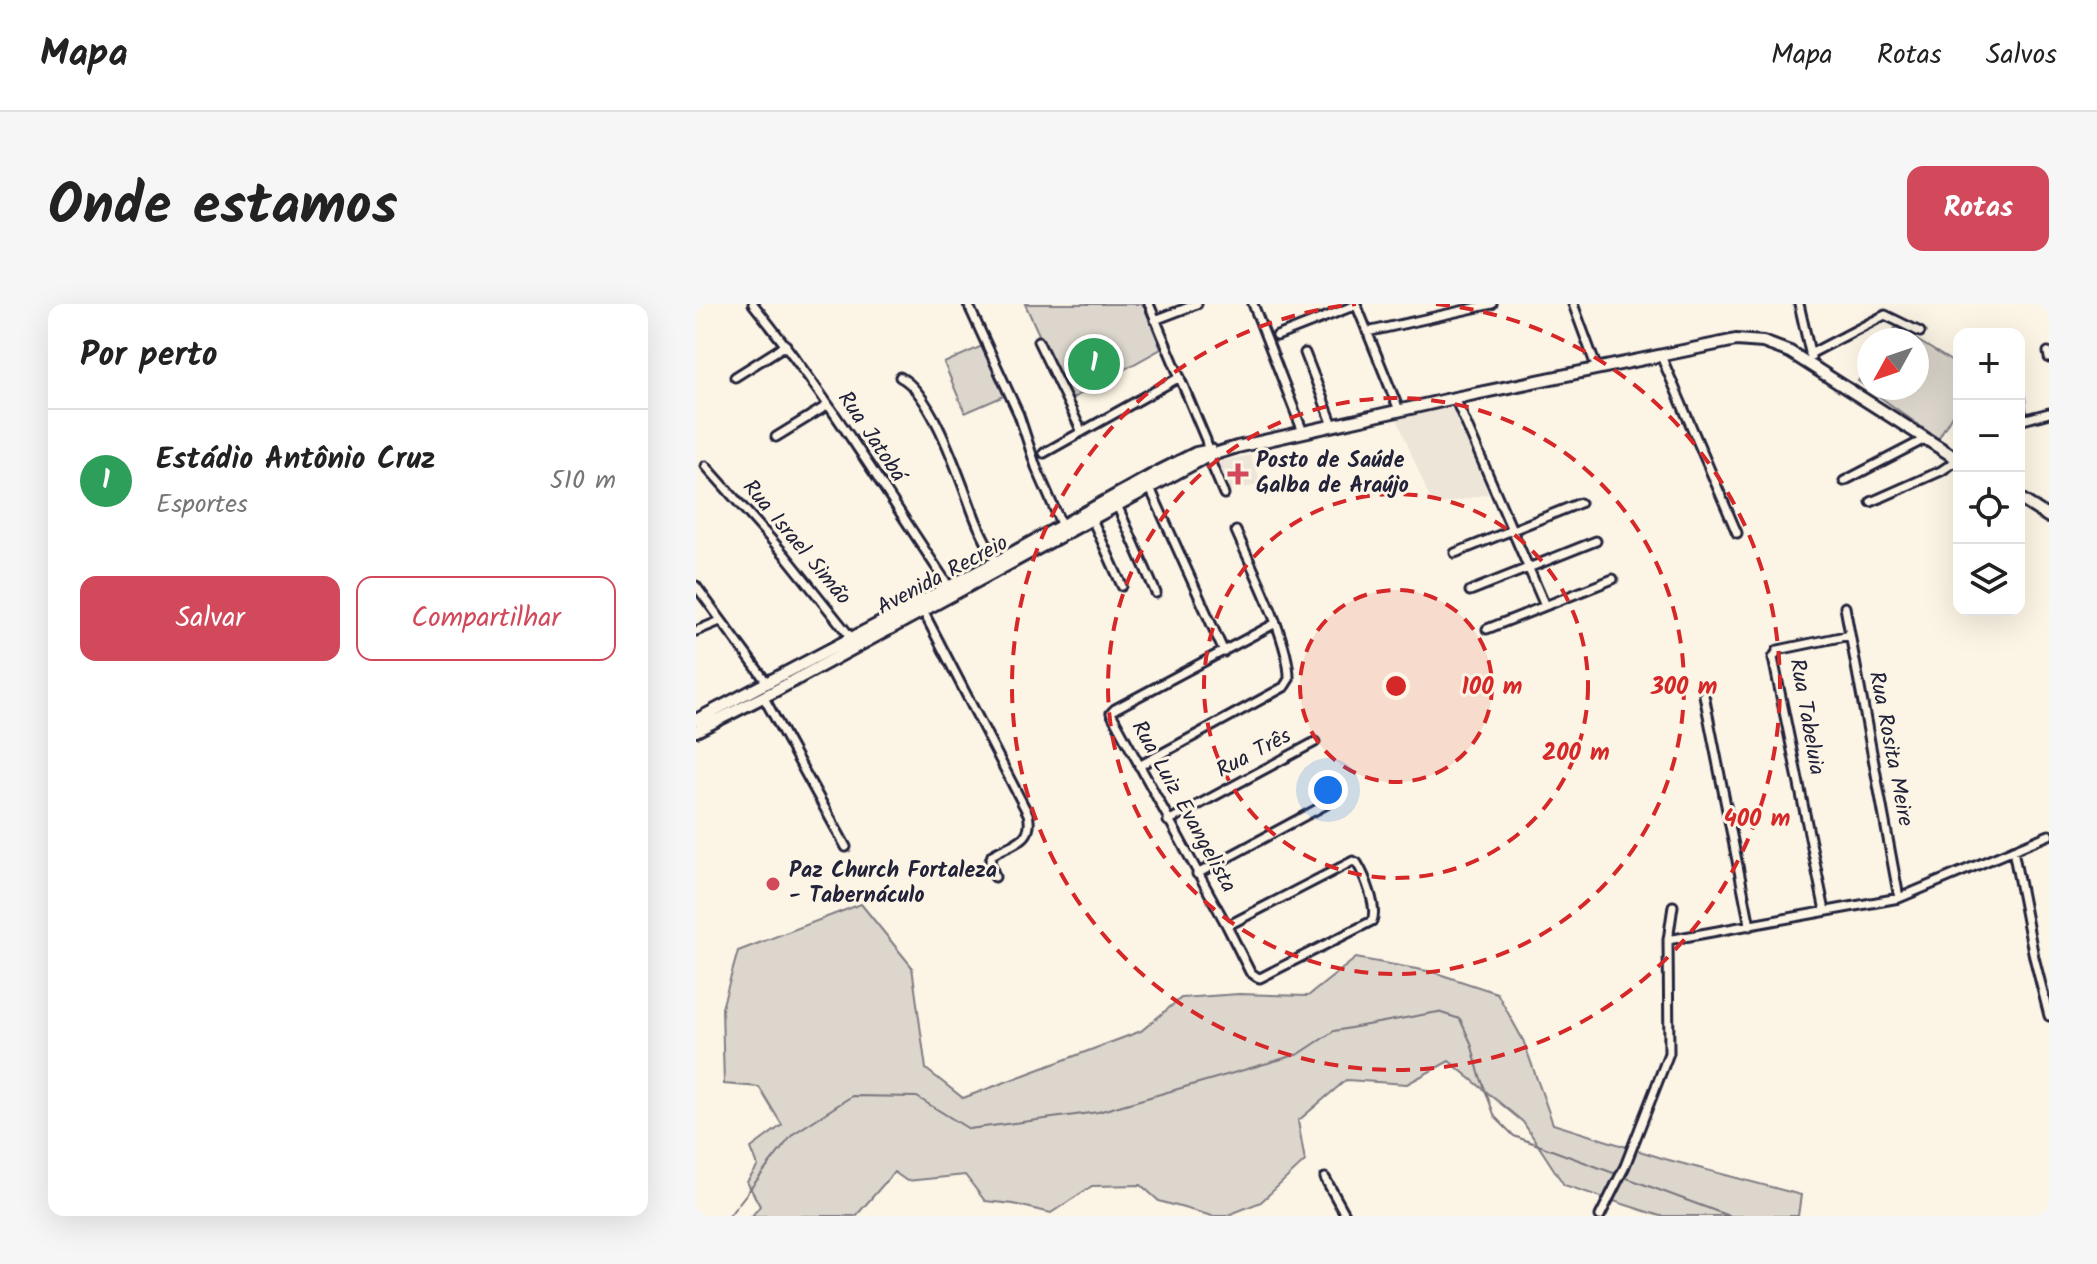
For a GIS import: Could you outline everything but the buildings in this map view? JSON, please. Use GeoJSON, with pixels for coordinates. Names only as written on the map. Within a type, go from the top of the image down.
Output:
{"type":"FeatureCollection","features":[{"type":"Feature","properties":{"kind":"main road"},"geometry":{"type":"LineString","coordinates":[[1208,453],[1455,398],[1747,340],[1763,342],[1811,360],[1953,455]]}},
{"type":"Feature","properties":{"kind":"main road","name":"Avenida Recreio"},"geometry":{"type":"LineString","coordinates":[[696,731],[1063,530],[1154,474],[1196,453],[1208,453]]}},
{"type":"Feature","properties":{"kind":"main road","name":"Avenida Recreio"},"geometry":{"type":"LineString","coordinates":[[1063,530],[1092,519],[1208,453]]}},
{"type":"Feature","properties":{"kind":"main road"},"geometry":{"type":"LineString","coordinates":[[2025,502],[2049,517]]}},
{"type":"Feature","properties":{"kind":"main road","name":"Avenida Recreio"},"geometry":{"type":"LineString","coordinates":[[696,720],[768,691]]}},
{"type":"Feature","properties":{"kind":"street","name":"Rua Jatobá"},"geometry":{"type":"LineString","coordinates":[[753,304],[828,405],[951,590]]}},
{"type":"Feature","properties":{"kind":"street"},"geometry":{"type":"LineString","coordinates":[[968,304],[1019,415],[1036,467],[1063,530]]}},
{"type":"Feature","properties":{"kind":"street"},"geometry":{"type":"LineString","coordinates":[[1149,304],[1206,440],[1224,494]]}},
{"type":"Feature","properties":{"kind":"street"},"geometry":{"type":"LineString","coordinates":[[1155,320],[1197,304]]}},
{"type":"Feature","properties":{"kind":"street"},"geometry":{"type":"LineString","coordinates":[[1253,304],[1303,432]]}},
{"type":"Feature","properties":{"kind":"street"},"geometry":{"type":"LineString","coordinates":[[1277,336],[1356,304],[1399,410]]}},
{"type":"Feature","properties":{"kind":"street"},"geometry":{"type":"LineString","coordinates":[[1367,332],[1492,304]]}},
{"type":"Feature","properties":{"kind":"street"},"geometry":{"type":"LineString","coordinates":[[1573,304],[1597,369]]}},
{"type":"Feature","properties":{"kind":"street"},"geometry":{"type":"LineString","coordinates":[[1799,304],[1811,360],[1857,332]]}},
{"type":"Feature","properties":{"kind":"street"},"geometry":{"type":"LineString","coordinates":[[1864,328],[1885,315],[1912,328]]}},
{"type":"Feature","properties":{"kind":"street"},"geometry":{"type":"LineString","coordinates":[[1038,341],[1082,432]]}},
{"type":"Feature","properties":{"kind":"street"},"geometry":{"type":"LineString","coordinates":[[735,377],[786,345]]}},
{"type":"Feature","properties":{"kind":"street"},"geometry":{"type":"LineString","coordinates":[[1305,353],[1333,425]]}},
{"type":"Feature","properties":{"kind":"street"},"geometry":{"type":"LineString","coordinates":[[1661,356],[1737,533]]}},
{"type":"Feature","properties":{"kind":"street"},"geometry":{"type":"LineString","coordinates":[[900,377],[915,388],[932,415],[998,565]]}},
{"type":"Feature","properties":{"kind":"street"},"geometry":{"type":"LineString","coordinates":[[1044,453],[1180,377]]}},
{"type":"Feature","properties":{"kind":"street"},"geometry":{"type":"LineString","coordinates":[[1455,398],[1545,606]]}},
{"type":"Feature","properties":{"kind":"street"},"geometry":{"type":"LineString","coordinates":[[776,437],[828,405]]}},
{"type":"Feature","properties":{"kind":"street"},"geometry":{"type":"LineString","coordinates":[[2025,419],[2049,413]]}},
{"type":"Feature","properties":{"kind":"street"},"geometry":{"type":"LineString","coordinates":[[1844,481],[1925,439]]}},
{"type":"Feature","properties":{"kind":"street"},"geometry":{"type":"LineString","coordinates":[[1871,502],[1953,463]]}},
{"type":"Feature","properties":{"kind":"street","name":"Rua Israel Simão"},"geometry":{"type":"LineString","coordinates":[[706,466],[785,555],[855,642]]}},
{"type":"Feature","properties":{"kind":"street"},"geometry":{"type":"LineString","coordinates":[[1150,488],[1224,652],[1276,623]]}},
{"type":"Feature","properties":{"kind":"street"},"geometry":{"type":"LineString","coordinates":[[1455,553],[1580,503]]}},
{"type":"Feature","properties":{"kind":"street"},"geometry":{"type":"LineString","coordinates":[[1117,505],[1156,593]]}},
{"type":"Feature","properties":{"kind":"street"},"geometry":{"type":"LineString","coordinates":[[1092,519],[1122,586]]}},
{"type":"Feature","properties":{"kind":"street"},"geometry":{"type":"LineString","coordinates":[[1139,766],[1288,682],[1290,675],[1276,623],[1236,531]]}},
{"type":"Feature","properties":{"kind":"street"},"geometry":{"type":"LineString","coordinates":[[1470,591],[1596,541]]}},
{"type":"Feature","properties":{"kind":"street"},"geometry":{"type":"LineString","coordinates":[[1487,629],[1613,579]]}},
{"type":"Feature","properties":{"kind":"street"},"geometry":{"type":"LineString","coordinates":[[696,586],[768,691],[846,847]]}},
{"type":"Feature","properties":{"kind":"street"},"geometry":{"type":"LineString","coordinates":[[921,606],[1028,814],[1029,830],[1023,839],[990,858],[995,877]]}},
{"type":"Feature","properties":{"kind":"street","name":"Rua Rosita Meire"},"geometry":{"type":"LineString","coordinates":[[1845,607],[1899,898]]}},
{"type":"Feature","properties":{"kind":"street"},"geometry":{"type":"LineString","coordinates":[[696,631],[720,621]]}},
{"type":"Feature","properties":{"kind":"street","name":"Rua Tabeluia"},"geometry":{"type":"LineString","coordinates":[[1825,911],[1773,658],[1778,650],[1850,635]]}},
{"type":"Feature","properties":{"kind":"street","name":"Rua Luiz Evangelista"},"geometry":{"type":"LineString","coordinates":[[1224,652],[1115,709],[1111,714],[1250,972],[1260,978],[1372,921],[1375,914],[1363,873],[1355,861],[1226,925]]}},
{"type":"Feature","properties":{"kind":"street"},"geometry":{"type":"LineString","coordinates":[[1704,695],[1750,926]]}},
{"type":"Feature","properties":{"kind":"street","name":"Rua Três"},"geometry":{"type":"LineString","coordinates":[[1168,821],[1315,742]]}},
{"type":"Feature","properties":{"kind":"street"},"geometry":{"type":"LineString","coordinates":[[1197,874],[1336,799]]}},
{"type":"Feature","properties":{"kind":"street"},"geometry":{"type":"LineString","coordinates":[[1668,940],[1899,898],[2049,835]]}},
{"type":"Feature","properties":{"kind":"street"},"geometry":{"type":"LineString","coordinates":[[2013,850],[2049,1016]]}},
{"type":"Feature","properties":{"kind":"street"},"geometry":{"type":"LineString","coordinates":[[1600,1216],[1625,1166],[1669,1053],[1668,940],[1673,906]]}},
{"type":"Feature","properties":{"kind":"street"},"geometry":{"type":"LineString","coordinates":[[1325,1178],[1346,1216]]}},
{"type":"Feature","properties":{"kind":"shaded area"},"geometry":{"type":"Polygon","coordinates":[[[1025,304],[1143,304],[1161,349],[1069,400],[1025,304]]]}},
{"type":"Feature","properties":{"kind":"shaded area"},"geometry":{"type":"Polygon","coordinates":[[[982,346],[1004,396],[965,413],[944,363],[982,346]]]}},
{"type":"Feature","properties":{"kind":"shaded area"},"geometry":{"type":"Polygon","coordinates":[[[1929,347],[1953,362],[1953,413],[1938,439],[1884,400],[1929,400],[1929,347]]]}},
{"type":"Feature","properties":{"kind":"shaded area"},"geometry":{"type":"Polygon","coordinates":[[[1446,406],[1454,409],[1488,494],[1433,506],[1397,419],[1446,406]]]}},
{"type":"Feature","properties":{"kind":"shaded area","name":"Posto de Saúde Galba de Araújo"},"geometry":{"type":"Polygon","coordinates":[[[1250,455],[1262,484],[1227,492],[1213,463],[1250,455]]]}},
{"type":"Feature","properties":{"kind":"shaded area"},"geometry":{"type":"Polygon","coordinates":[[[861,904],[912,967],[926,1069],[963,1098],[1141,1031],[1181,998],[1239,994],[1308,996],[1356,958],[1433,972],[1497,993],[1523,1040],[1553,1124],[1665,1159],[1801,1195],[1798,1216],[1660,1216],[1564,1185],[1523,1122],[1449,1061],[1407,1084],[1346,1080],[1298,1121],[1305,1161],[1261,1202],[1226,1216],[1212,1216],[1159,1201],[1141,1185],[1092,1186],[1051,1213],[985,1201],[965,1175],[907,1181],[894,1172],[856,1216],[752,1216],[760,1206],[747,1182],[758,1166],[751,1148],[782,1125],[759,1087],[724,1084],[722,1008],[738,951],[861,904]]]}},
{"type":"Feature","properties":{"kind":"waterway"},"geometry":{"type":"LineString","coordinates":[[729,1216],[793,1134],[852,1096],[917,1097],[969,1129],[1098,1112],[1299,1054],[1334,1031],[1438,1012],[1460,1019],[1495,1117],[1514,1136],[1729,1216]]}},
{"type":"Feature","properties":{"kind":"place","name":"Estádio Antônio Cruz"},"geometry":{"type":"Point","coordinates":[1094,364]}},
{"type":"Feature","properties":{"kind":"place","name":"Posto de Saúde Galba de Araújo"},"geometry":{"type":"Point","coordinates":[1238,474]}},
{"type":"Feature","properties":{"kind":"place","name":"Paz Church Fortaleza - Tabernáculo"},"geometry":{"type":"Point","coordinates":[773,884]}}]}
